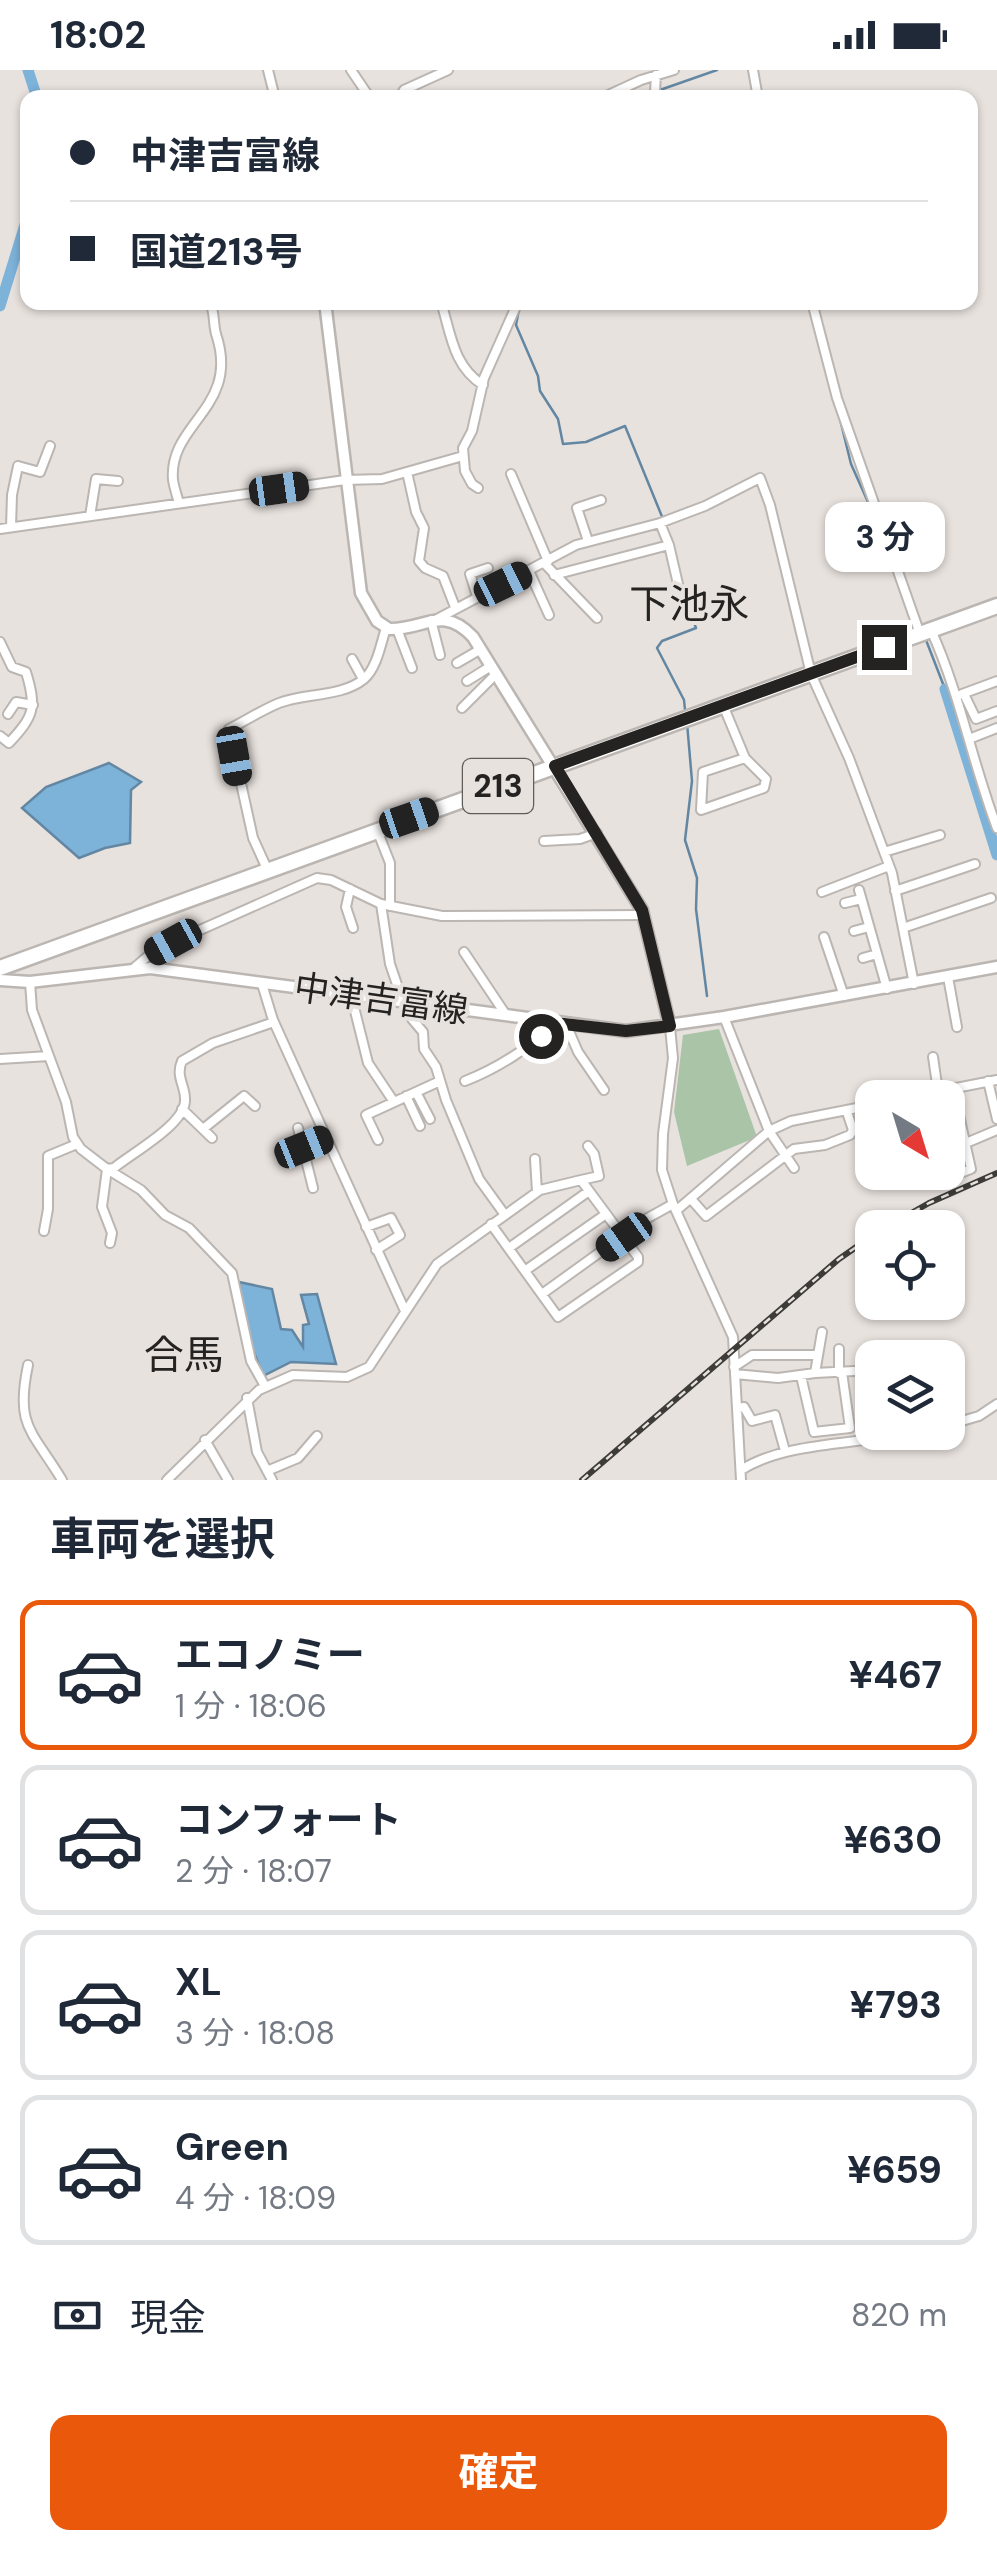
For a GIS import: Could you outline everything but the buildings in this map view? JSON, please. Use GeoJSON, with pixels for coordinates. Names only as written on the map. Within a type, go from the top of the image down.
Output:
{"type":"FeatureCollection","features":[{"type":"Feature","properties":{"kind":"highway","name":"213"},"geometry":{"type":"LineString","coordinates":[[0,968],[997,606]]}},
{"type":"Feature","properties":{"kind":"main road"},"geometry":{"type":"LineString","coordinates":[[326,310],[359,588],[377,621],[392,628],[434,620],[460,626],[481,649],[598,834],[644,915],[670,1026]]}},
{"type":"Feature","properties":{"kind":"main road","name":"中津吉富線"},"geometry":{"type":"LineString","coordinates":[[0,980],[30,982],[135,968],[626,1031],[914,984],[997,966]]}},
{"type":"Feature","properties":{"kind":"street"},"geometry":{"type":"LineString","coordinates":[[404,90],[448,70]]}},
{"type":"Feature","properties":{"kind":"street"},"geometry":{"type":"LineString","coordinates":[[636,70],[641,80]]}},
{"type":"Feature","properties":{"kind":"street"},"geometry":{"type":"LineString","coordinates":[[619,90],[674,70]]}},
{"type":"Feature","properties":{"kind":"street"},"geometry":{"type":"LineString","coordinates":[[655,90],[656,75]]}},
{"type":"Feature","properties":{"kind":"street"},"geometry":{"type":"LineString","coordinates":[[179,503],[172,478],[176,459],[195,421],[220,387],[222,377],[221,339],[216,334],[212,310]]}},
{"type":"Feature","properties":{"kind":"street"},"geometry":{"type":"LineString","coordinates":[[443,310],[450,343],[467,372],[483,385]]}},
{"type":"Feature","properties":{"kind":"street"},"geometry":{"type":"LineString","coordinates":[[478,488],[468,478],[462,456],[483,385],[515,310]]}},
{"type":"Feature","properties":{"kind":"street"},"geometry":{"type":"LineString","coordinates":[[814,310],[837,398],[926,632],[976,719],[997,711]]}},
{"type":"Feature","properties":{"kind":"street"},"geometry":{"type":"LineString","coordinates":[[12,527],[12,495],[18,466],[40,472],[50,446]]}},
{"type":"Feature","properties":{"kind":"street"},"geometry":{"type":"LineString","coordinates":[[0,529],[382,478],[462,456]]}},
{"type":"Feature","properties":{"kind":"street"},"geometry":{"type":"LineString","coordinates":[[407,472],[416,512],[424,528],[419,561],[443,576],[455,607]]}},
{"type":"Feature","properties":{"kind":"street"},"geometry":{"type":"LineString","coordinates":[[511,474],[554,576],[596,618]]}},
{"type":"Feature","properties":{"kind":"street"},"geometry":{"type":"LineString","coordinates":[[440,655],[434,620],[455,607],[576,544],[705,506],[760,478],[811,674],[849,758],[889,866],[914,984]]}},
{"type":"Feature","properties":{"kind":"street"},"geometry":{"type":"LineString","coordinates":[[90,516],[96,480],[118,481]]}},
{"type":"Feature","properties":{"kind":"street"},"geometry":{"type":"LineString","coordinates":[[588,541],[577,508],[601,500]]}},
{"type":"Feature","properties":{"kind":"street"},"geometry":{"type":"LineString","coordinates":[[660,522],[681,597]]}},
{"type":"Feature","properties":{"kind":"street"},"geometry":{"type":"LineString","coordinates":[[554,576],[669,545]]}},
{"type":"Feature","properties":{"kind":"street"},"geometry":{"type":"LineString","coordinates":[[477,596],[470,574],[488,568]]}},
{"type":"Feature","properties":{"kind":"street"},"geometry":{"type":"LineString","coordinates":[[529,570],[549,614]]}},
{"type":"Feature","properties":{"kind":"street"},"geometry":{"type":"LineString","coordinates":[[392,628],[412,668]]}},
{"type":"Feature","properties":{"kind":"street"},"geometry":{"type":"LineString","coordinates":[[268,871],[253,838],[229,729],[280,703],[348,688],[363,679],[392,628]]}},
{"type":"Feature","properties":{"kind":"street"},"geometry":{"type":"LineString","coordinates":[[0,642],[12,668],[26,672],[33,705],[25,725],[9,743],[0,736]]}},
{"type":"Feature","properties":{"kind":"street"},"geometry":{"type":"LineString","coordinates":[[458,663],[481,649]]}},
{"type":"Feature","properties":{"kind":"street"},"geometry":{"type":"LineString","coordinates":[[352,659],[363,679]]}},
{"type":"Feature","properties":{"kind":"street"},"geometry":{"type":"LineString","coordinates":[[467,681],[494,670]]}},
{"type":"Feature","properties":{"kind":"street"},"geometry":{"type":"LineString","coordinates":[[462,708],[494,670]]}},
{"type":"Feature","properties":{"kind":"street"},"geometry":{"type":"LineString","coordinates":[[961,695],[997,681]]}},
{"type":"Feature","properties":{"kind":"street"},"geometry":{"type":"LineString","coordinates":[[961,695],[969,738],[997,828]]}},
{"type":"Feature","properties":{"kind":"street"},"geometry":{"type":"LineString","coordinates":[[8,714],[16,702],[33,705]]}},
{"type":"Feature","properties":{"kind":"street"},"geometry":{"type":"LineString","coordinates":[[724,705],[746,758],[766,778],[764,788],[701,810],[704,772],[746,758]]}},
{"type":"Feature","properties":{"kind":"street"},"geometry":{"type":"LineString","coordinates":[[969,738],[997,728]]}},
{"type":"Feature","properties":{"kind":"street"},"geometry":{"type":"LineString","coordinates":[[377,830],[390,863],[386,905],[390,964],[412,1019],[423,1032],[424,1049],[434,1063],[479,1180],[505,1214]]}},
{"type":"Feature","properties":{"kind":"street"},"geometry":{"type":"LineString","coordinates":[[544,841],[598,834]]}},
{"type":"Feature","properties":{"kind":"street"},"geometry":{"type":"LineString","coordinates":[[884,852],[940,834]]}},
{"type":"Feature","properties":{"kind":"street"},"geometry":{"type":"LineString","coordinates":[[896,891],[975,864]]}},
{"type":"Feature","properties":{"kind":"street"},"geometry":{"type":"LineString","coordinates":[[822,892],[889,866]]}},
{"type":"Feature","properties":{"kind":"street"},"geometry":{"type":"LineString","coordinates":[[135,968],[173,942],[314,879],[326,878],[386,905],[448,917],[644,915]]}},
{"type":"Feature","properties":{"kind":"street"},"geometry":{"type":"LineString","coordinates":[[350,889],[346,907],[352,928]]}},
{"type":"Feature","properties":{"kind":"street"},"geometry":{"type":"LineString","coordinates":[[846,903],[860,894],[887,988]]}},
{"type":"Feature","properties":{"kind":"street"},"geometry":{"type":"LineString","coordinates":[[903,928],[992,898]]}},
{"type":"Feature","properties":{"kind":"street"},"geometry":{"type":"LineString","coordinates":[[854,931],[869,926]]}},
{"type":"Feature","properties":{"kind":"street"},"geometry":{"type":"LineString","coordinates":[[824,937],[844,996]]}},
{"type":"Feature","properties":{"kind":"street"},"geometry":{"type":"LineString","coordinates":[[464,952],[507,1016]]}},
{"type":"Feature","properties":{"kind":"street"},"geometry":{"type":"LineString","coordinates":[[862,958],[877,954]]}},
{"type":"Feature","properties":{"kind":"street"},"geometry":{"type":"LineString","coordinates":[[948,977],[957,1027]]}},
{"type":"Feature","properties":{"kind":"street"},"geometry":{"type":"LineString","coordinates":[[30,982],[32,1010],[66,1102],[76,1144],[107,1170],[141,1190],[170,1218],[186,1225],[232,1272],[252,1361],[266,1386]]}},
{"type":"Feature","properties":{"kind":"street"},"geometry":{"type":"LineString","coordinates":[[262,984],[274,1022],[405,1311]]}},
{"type":"Feature","properties":{"kind":"street"},"geometry":{"type":"LineString","coordinates":[[351,996],[368,1062],[394,1102]]}},
{"type":"Feature","properties":{"kind":"street"},"geometry":{"type":"LineString","coordinates":[[724,1017],[769,1131],[794,1168]]}},
{"type":"Feature","properties":{"kind":"street"},"geometry":{"type":"LineString","coordinates":[[107,1170],[166,1130],[182,1110],[186,1100],[179,1070],[182,1061],[212,1043],[274,1022]]}},
{"type":"Feature","properties":{"kind":"street"},"geometry":{"type":"LineString","coordinates":[[465,1081],[485,1074],[541,1036],[546,1022]]}},
{"type":"Feature","properties":{"kind":"street"},"geometry":{"type":"LineString","coordinates":[[566,1024],[578,1052],[604,1090]]}},
{"type":"Feature","properties":{"kind":"street"},"geometry":{"type":"LineString","coordinates":[[670,1026],[673,1058],[662,1170],[732,1337],[741,1475],[785,1451],[855,1444]]}},
{"type":"Feature","properties":{"kind":"street"},"geometry":{"type":"LineString","coordinates":[[0,1059],[49,1056]]}},
{"type":"Feature","properties":{"kind":"street"},"geometry":{"type":"LineString","coordinates":[[933,1058],[936,1080]]}},
{"type":"Feature","properties":{"kind":"street"},"geometry":{"type":"LineString","coordinates":[[965,1086],[992,1080],[997,1119]]}},
{"type":"Feature","properties":{"kind":"street"},"geometry":{"type":"LineString","coordinates":[[378,1140],[366,1114],[440,1081]]}},
{"type":"Feature","properties":{"kind":"street"},"geometry":{"type":"LineString","coordinates":[[416,1092],[430,1119]]}},
{"type":"Feature","properties":{"kind":"street"},"geometry":{"type":"LineString","coordinates":[[203,1128],[246,1095],[255,1106]]}},
{"type":"Feature","properties":{"kind":"street"},"geometry":{"type":"LineString","coordinates":[[406,1096],[420,1126]]}},
{"type":"Feature","properties":{"kind":"street"},"geometry":{"type":"LineString","coordinates":[[182,1110],[212,1138]]}},
{"type":"Feature","properties":{"kind":"street"},"geometry":{"type":"LineString","coordinates":[[542,1294],[624,1237],[691,1198],[769,1131],[791,1121],[855,1110]]}},
{"type":"Feature","properties":{"kind":"street"},"geometry":{"type":"LineString","coordinates":[[691,1198],[706,1216],[803,1146],[825,1144],[850,1135],[853,1130],[847,1112]]}},
{"type":"Feature","properties":{"kind":"street"},"geometry":{"type":"LineString","coordinates":[[298,1128],[313,1188]]}},
{"type":"Feature","properties":{"kind":"street"},"geometry":{"type":"LineString","coordinates":[[966,1143],[997,1130]]}},
{"type":"Feature","properties":{"kind":"street"},"geometry":{"type":"LineString","coordinates":[[304,1147],[326,1138]]}},
{"type":"Feature","properties":{"kind":"street"},"geometry":{"type":"LineString","coordinates":[[965,1138],[972,1169],[965,1172]]}},
{"type":"Feature","properties":{"kind":"street"},"geometry":{"type":"LineString","coordinates":[[44,1231],[48,1156],[76,1144]]}},
{"type":"Feature","properties":{"kind":"street"},"geometry":{"type":"LineString","coordinates":[[167,1480],[248,1398],[266,1386],[298,1374],[347,1377],[366,1370],[441,1260],[537,1192],[598,1176],[594,1154],[588,1146]]}},
{"type":"Feature","properties":{"kind":"street"},"geometry":{"type":"LineString","coordinates":[[535,1158],[537,1192]]}},
{"type":"Feature","properties":{"kind":"street"},"geometry":{"type":"LineString","coordinates":[[107,1170],[102,1207],[112,1233],[110,1243]]}},
{"type":"Feature","properties":{"kind":"street"},"geometry":{"type":"LineString","coordinates":[[491,1224],[558,1317],[638,1262],[581,1180]]}},
{"type":"Feature","properties":{"kind":"street"},"geometry":{"type":"LineString","coordinates":[[509,1248],[589,1190]]}},
{"type":"Feature","properties":{"kind":"street"},"geometry":{"type":"LineString","coordinates":[[526,1270],[606,1214]]}},
{"type":"Feature","properties":{"kind":"street"},"geometry":{"type":"LineString","coordinates":[[366,1227],[391,1218],[400,1235],[376,1250]]}},
{"type":"Feature","properties":{"kind":"street"},"geometry":{"type":"LineString","coordinates":[[815,1373],[822,1332]]}},
{"type":"Feature","properties":{"kind":"street"},"geometry":{"type":"LineString","coordinates":[[801,1376],[814,1432],[850,1428],[839,1349]]}},
{"type":"Feature","properties":{"kind":"street"},"geometry":{"type":"LineString","coordinates":[[735,1370],[752,1355],[818,1355]]}},
{"type":"Feature","properties":{"kind":"street"},"geometry":{"type":"LineString","coordinates":[[28,1365],[23,1411],[29,1428],[62,1480]]}},
{"type":"Feature","properties":{"kind":"street"},"geometry":{"type":"LineString","coordinates":[[735,1370],[778,1378],[854,1370]]}},
{"type":"Feature","properties":{"kind":"street"},"geometry":{"type":"LineString","coordinates":[[248,1398],[257,1452],[269,1476],[298,1458],[318,1436]]}},
{"type":"Feature","properties":{"kind":"street"},"geometry":{"type":"LineString","coordinates":[[965,1420],[997,1404]]}},
{"type":"Feature","properties":{"kind":"street"},"geometry":{"type":"LineString","coordinates":[[738,1408],[744,1407],[752,1420],[775,1415],[785,1451]]}},
{"type":"Feature","properties":{"kind":"street"},"geometry":{"type":"LineString","coordinates":[[206,1440],[228,1480]]}},
{"type":"Feature","properties":{"kind":"green space"},"geometry":{"type":"Polygon","coordinates":[[[719,1029],[757,1137],[687,1166],[674,1112],[683,1035],[719,1029]]]}},
{"type":"Feature","properties":{"kind":"water"},"geometry":{"type":"Polygon","coordinates":[[[109,763],[141,782],[131,790],[130,843],[79,858],[22,808],[46,787],[109,763]]]}},
{"type":"Feature","properties":{"kind":"water"},"geometry":{"type":"Polygon","coordinates":[[[239,1282],[272,1289],[281,1329],[292,1330],[303,1347],[303,1325],[309,1324],[301,1295],[317,1294],[336,1364],[291,1362],[263,1376],[248,1337],[239,1282]]]}},
{"type":"Feature","properties":{"kind":"waterway"},"geometry":{"type":"LineString","coordinates":[[28,70],[34,90]]}},
{"type":"Feature","properties":{"kind":"waterway"},"geometry":{"type":"LineString","coordinates":[[660,90],[717,70]]}},
{"type":"Feature","properties":{"kind":"waterway"},"geometry":{"type":"LineString","coordinates":[[0,306],[20,241]]}},
{"type":"Feature","properties":{"kind":"waterway"},"geometry":{"type":"LineString","coordinates":[[519,310],[516,325],[538,376],[540,391],[558,419],[563,444],[586,442],[625,426],[663,519]]}},
{"type":"Feature","properties":{"kind":"waterway"},"geometry":{"type":"LineString","coordinates":[[816,333],[822,354]]}},
{"type":"Feature","properties":{"kind":"waterway"},"geometry":{"type":"LineString","coordinates":[[839,415],[851,464],[876,520]]}},
{"type":"Feature","properties":{"kind":"waterway"},"geometry":{"type":"LineString","coordinates":[[879,528],[884,543]]}},
{"type":"Feature","properties":{"kind":"waterway"},"geometry":{"type":"LineString","coordinates":[[685,599],[696,628],[662,641],[657,648],[684,700],[685,710]]}},
{"type":"Feature","properties":{"kind":"waterway"},"geometry":{"type":"LineString","coordinates":[[926,640],[945,689]]}},
{"type":"Feature","properties":{"kind":"waterway"},"geometry":{"type":"LineString","coordinates":[[945,689],[997,855]]}},
{"type":"Feature","properties":{"kind":"waterway"},"geometry":{"type":"LineString","coordinates":[[687,723],[692,781],[685,840],[697,878],[696,909],[707,996]]}},
{"type":"Feature","properties":{"kind":"railway"},"geometry":{"type":"LineString","coordinates":[[917,1210],[997,1173]]}},
{"type":"Feature","properties":{"kind":"railway"},"geometry":{"type":"LineString","coordinates":[[582,1480],[855,1248]]}},
{"type":"Feature","properties":{"kind":"district","name":"下池永"},"geometry":{"type":"Point","coordinates":[689,604]}},
{"type":"Feature","properties":{"kind":"district","name":"合馬"},"geometry":{"type":"Point","coordinates":[184,1355]}},
{"type":"Feature","properties":{"kind":"route"},"geometry":{"type":"LineString","coordinates":[[541,1036],[546,1022],[626,1031],[670,1026],[642,910],[555,766],[884,647]]}}]}
